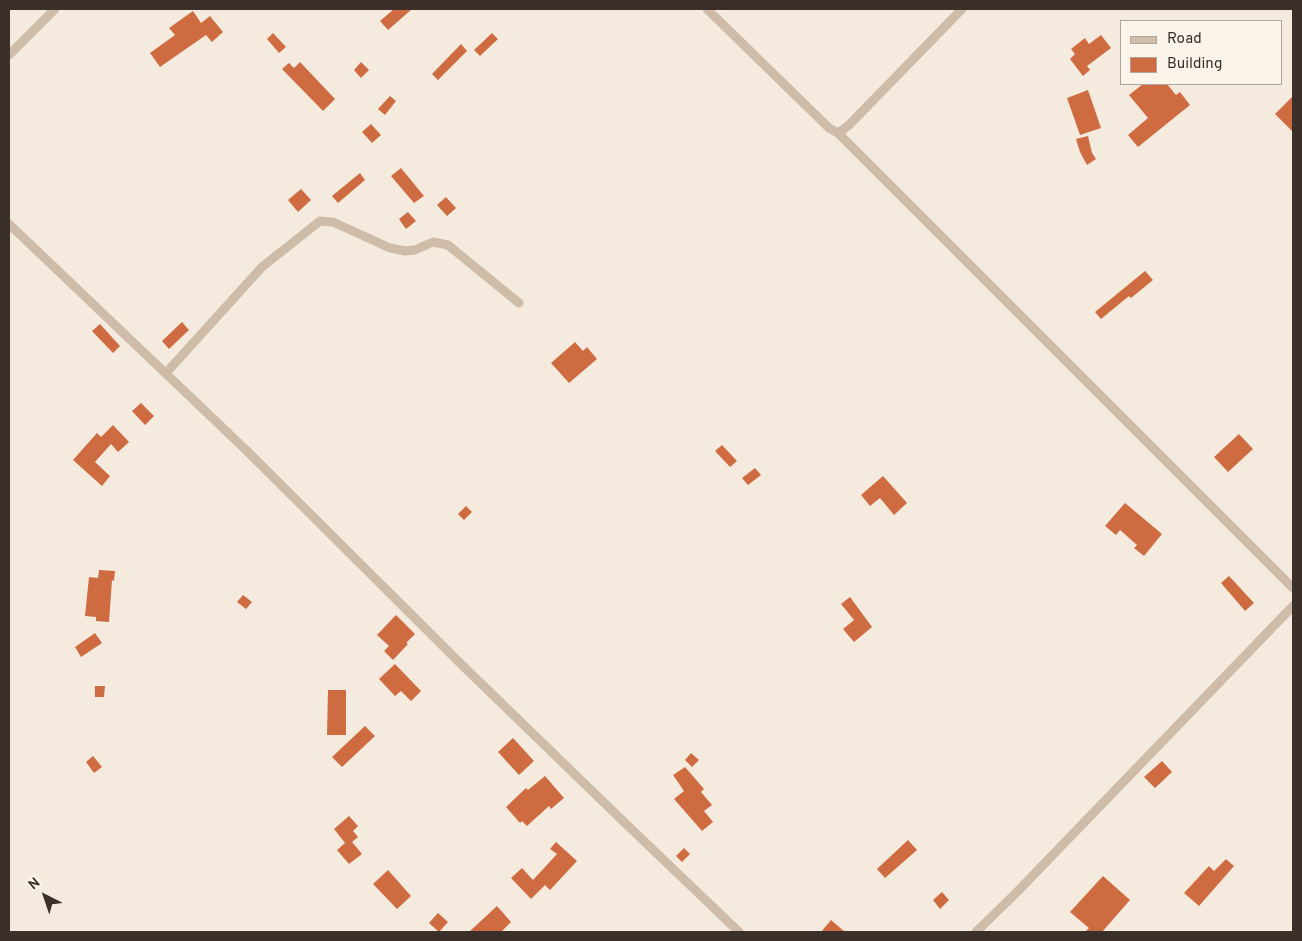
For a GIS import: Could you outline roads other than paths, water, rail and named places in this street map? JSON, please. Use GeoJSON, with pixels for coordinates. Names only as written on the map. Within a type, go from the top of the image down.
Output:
{"type":"FeatureCollection","features":[{"type":"Feature","properties":{"kind":"street"},"geometry":{"type":"LineString","coordinates":[[9,55],[55,9]]}},
{"type":"Feature","properties":{"kind":"street"},"geometry":{"type":"LineString","coordinates":[[706,9],[829,128],[838,133],[1293,588]]}},
{"type":"Feature","properties":{"kind":"street"},"geometry":{"type":"LineString","coordinates":[[838,133],[848,126],[962,9]]}},
{"type":"Feature","properties":{"kind":"street"},"geometry":{"type":"LineString","coordinates":[[166,374],[262,267],[320,221],[333,222],[397,250],[415,250],[433,242],[448,245],[519,303]]}},
{"type":"Feature","properties":{"kind":"street"},"geometry":{"type":"LineString","coordinates":[[9,224],[246,450],[596,795],[739,932]]}},
{"type":"Feature","properties":{"kind":"street"},"geometry":{"type":"LineString","coordinates":[[976,932],[1293,606]]}}]}
